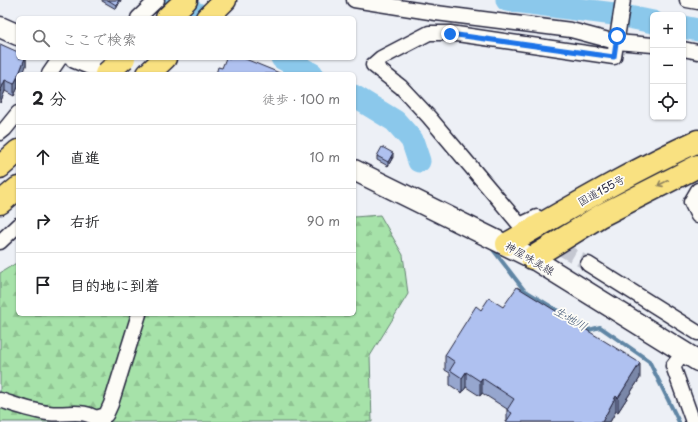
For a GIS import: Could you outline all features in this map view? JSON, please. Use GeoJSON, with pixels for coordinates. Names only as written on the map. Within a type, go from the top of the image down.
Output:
{"type":"FeatureCollection","features":[{"type":"Feature","properties":{"kind":"highway"},"geometry":{"type":"LineString","coordinates":[[169,16],[186,0]]}},
{"type":"Feature","properties":{"kind":"highway"},"geometry":{"type":"LineString","coordinates":[[209,16],[225,0]]}},
{"type":"Feature","properties":{"kind":"highway"},"geometry":{"type":"LineString","coordinates":[[91,63],[111,60]]}},
{"type":"Feature","properties":{"kind":"highway"},"geometry":{"type":"LineString","coordinates":[[150,72],[163,60]]}},
{"type":"Feature","properties":{"kind":"highway","name":"国道155号"},"geometry":{"type":"LineString","coordinates":[[507,244],[588,197],[698,141]]}},
{"type":"Feature","properties":{"kind":"highway"},"geometry":{"type":"LineString","coordinates":[[0,167],[16,154]]}},
{"type":"Feature","properties":{"kind":"highway","name":"国道155号"},"geometry":{"type":"LineString","coordinates":[[532,258],[600,216],[698,166]]}},
{"type":"Feature","properties":{"kind":"highway"},"geometry":{"type":"LineString","coordinates":[[0,203],[16,190]]}},
{"type":"Feature","properties":{"kind":"main road"},"geometry":{"type":"LineString","coordinates":[[0,27],[16,34]]}},
{"type":"Feature","properties":{"kind":"main road"},"geometry":{"type":"LineString","coordinates":[[91,63],[111,72]]}},
{"type":"Feature","properties":{"kind":"main road","name":"神屋味美線"},"geometry":{"type":"LineString","coordinates":[[356,171],[507,244],[532,258],[690,357]]}},
{"type":"Feature","properties":{"kind":"street"},"geometry":{"type":"LineString","coordinates":[[140,16],[157,0]]}},
{"type":"Feature","properties":{"kind":"street"},"geometry":{"type":"LineString","coordinates":[[354,0],[436,13],[571,30],[650,45]]}},
{"type":"Feature","properties":{"kind":"street"},"geometry":{"type":"LineString","coordinates":[[623,0],[614,57],[450,34],[429,33],[381,58],[373,65],[401,86],[520,225],[530,221],[619,170],[698,132]]}},
{"type":"Feature","properties":{"kind":"street"},"geometry":{"type":"LineString","coordinates":[[687,0],[698,2]]}},
{"type":"Feature","properties":{"kind":"street"},"geometry":{"type":"LineString","coordinates":[[686,50],[698,52]]}},
{"type":"Feature","properties":{"kind":"street"},"geometry":{"type":"LineString","coordinates":[[50,72],[59,60]]}},
{"type":"Feature","properties":{"kind":"street"},"geometry":{"type":"LineString","coordinates":[[0,133],[16,115]]}},
{"type":"Feature","properties":{"kind":"street"},"geometry":{"type":"LineString","coordinates":[[698,190],[691,202],[698,216]]}},
{"type":"Feature","properties":{"kind":"street"},"geometry":{"type":"LineString","coordinates":[[0,242],[16,227]]}},
{"type":"Feature","properties":{"kind":"street"},"geometry":{"type":"LineString","coordinates":[[588,264],[698,333]]}},
{"type":"Feature","properties":{"kind":"street"},"geometry":{"type":"LineString","coordinates":[[0,400],[38,412],[51,414],[82,412],[99,420],[106,415],[111,404],[138,316]]}},
{"type":"Feature","properties":{"kind":"street"},"geometry":{"type":"LineString","coordinates":[[690,357],[673,366],[694,422]]}},
{"type":"Feature","properties":{"kind":"green space"},"geometry":{"type":"Polygon","coordinates":[[[380,215],[403,255],[408,294],[370,356],[372,422],[0,422],[0,273],[16,263],[16,316],[356,316],[356,217],[380,215]]]}},
{"type":"Feature","properties":{"kind":"building"},"geometry":{"type":"Polygon","coordinates":[[[108,0],[119,0],[116,5],[108,0]]]}},
{"type":"Feature","properties":{"kind":"building"},"geometry":{"type":"Polygon","coordinates":[[[0,44],[16,51],[16,60],[24,60],[20,72],[16,72],[16,80],[14,84],[5,80],[0,92],[0,44]]]}},
{"type":"Feature","properties":{"kind":"building"},"geometry":{"type":"Polygon","coordinates":[[[225,60],[248,60],[277,72],[217,72],[218,67],[222,68],[225,60]]]}},
{"type":"Feature","properties":{"kind":"building"},"geometry":{"type":"Polygon","coordinates":[[[382,147],[393,153],[388,162],[377,156],[382,147]]]}},
{"type":"Feature","properties":{"kind":"building"},"geometry":{"type":"Polygon","coordinates":[[[517,287],[640,363],[618,398],[616,396],[602,422],[506,422],[512,413],[507,410],[514,399],[482,378],[480,381],[466,372],[462,378],[450,370],[455,362],[445,355],[476,306],[481,310],[489,298],[503,307],[517,287]]]}},
{"type":"Feature","properties":{"kind":"waterway","name":"生地川"},"geometry":{"type":"LineString","coordinates":[[167,0],[202,16]]}},
{"type":"Feature","properties":{"kind":"waterway"},"geometry":{"type":"LineString","coordinates":[[507,0],[614,14],[650,21]]}},
{"type":"Feature","properties":{"kind":"waterway"},"geometry":{"type":"LineString","coordinates":[[686,28],[698,30]]}},
{"type":"Feature","properties":{"kind":"waterway","name":"生地川"},"geometry":{"type":"LineString","coordinates":[[286,60],[308,72]]}},
{"type":"Feature","properties":{"kind":"waterway","name":"生地川"},"geometry":{"type":"LineString","coordinates":[[356,97],[395,121],[412,140],[419,161]]}},
{"type":"Feature","properties":{"kind":"waterway","name":"生地川"},"geometry":{"type":"LineString","coordinates":[[491,247],[524,290],[589,330],[600,327],[649,361],[679,422]]}},
{"type":"Feature","properties":{"kind":"tunnel"},"geometry":{"type":"LineString","coordinates":[[525,228],[588,264]]}},
{"type":"Feature","properties":{"kind":"route"},"geometry":{"type":"LineString","coordinates":[[450,34],[614,57],[617,36]]}}]}
